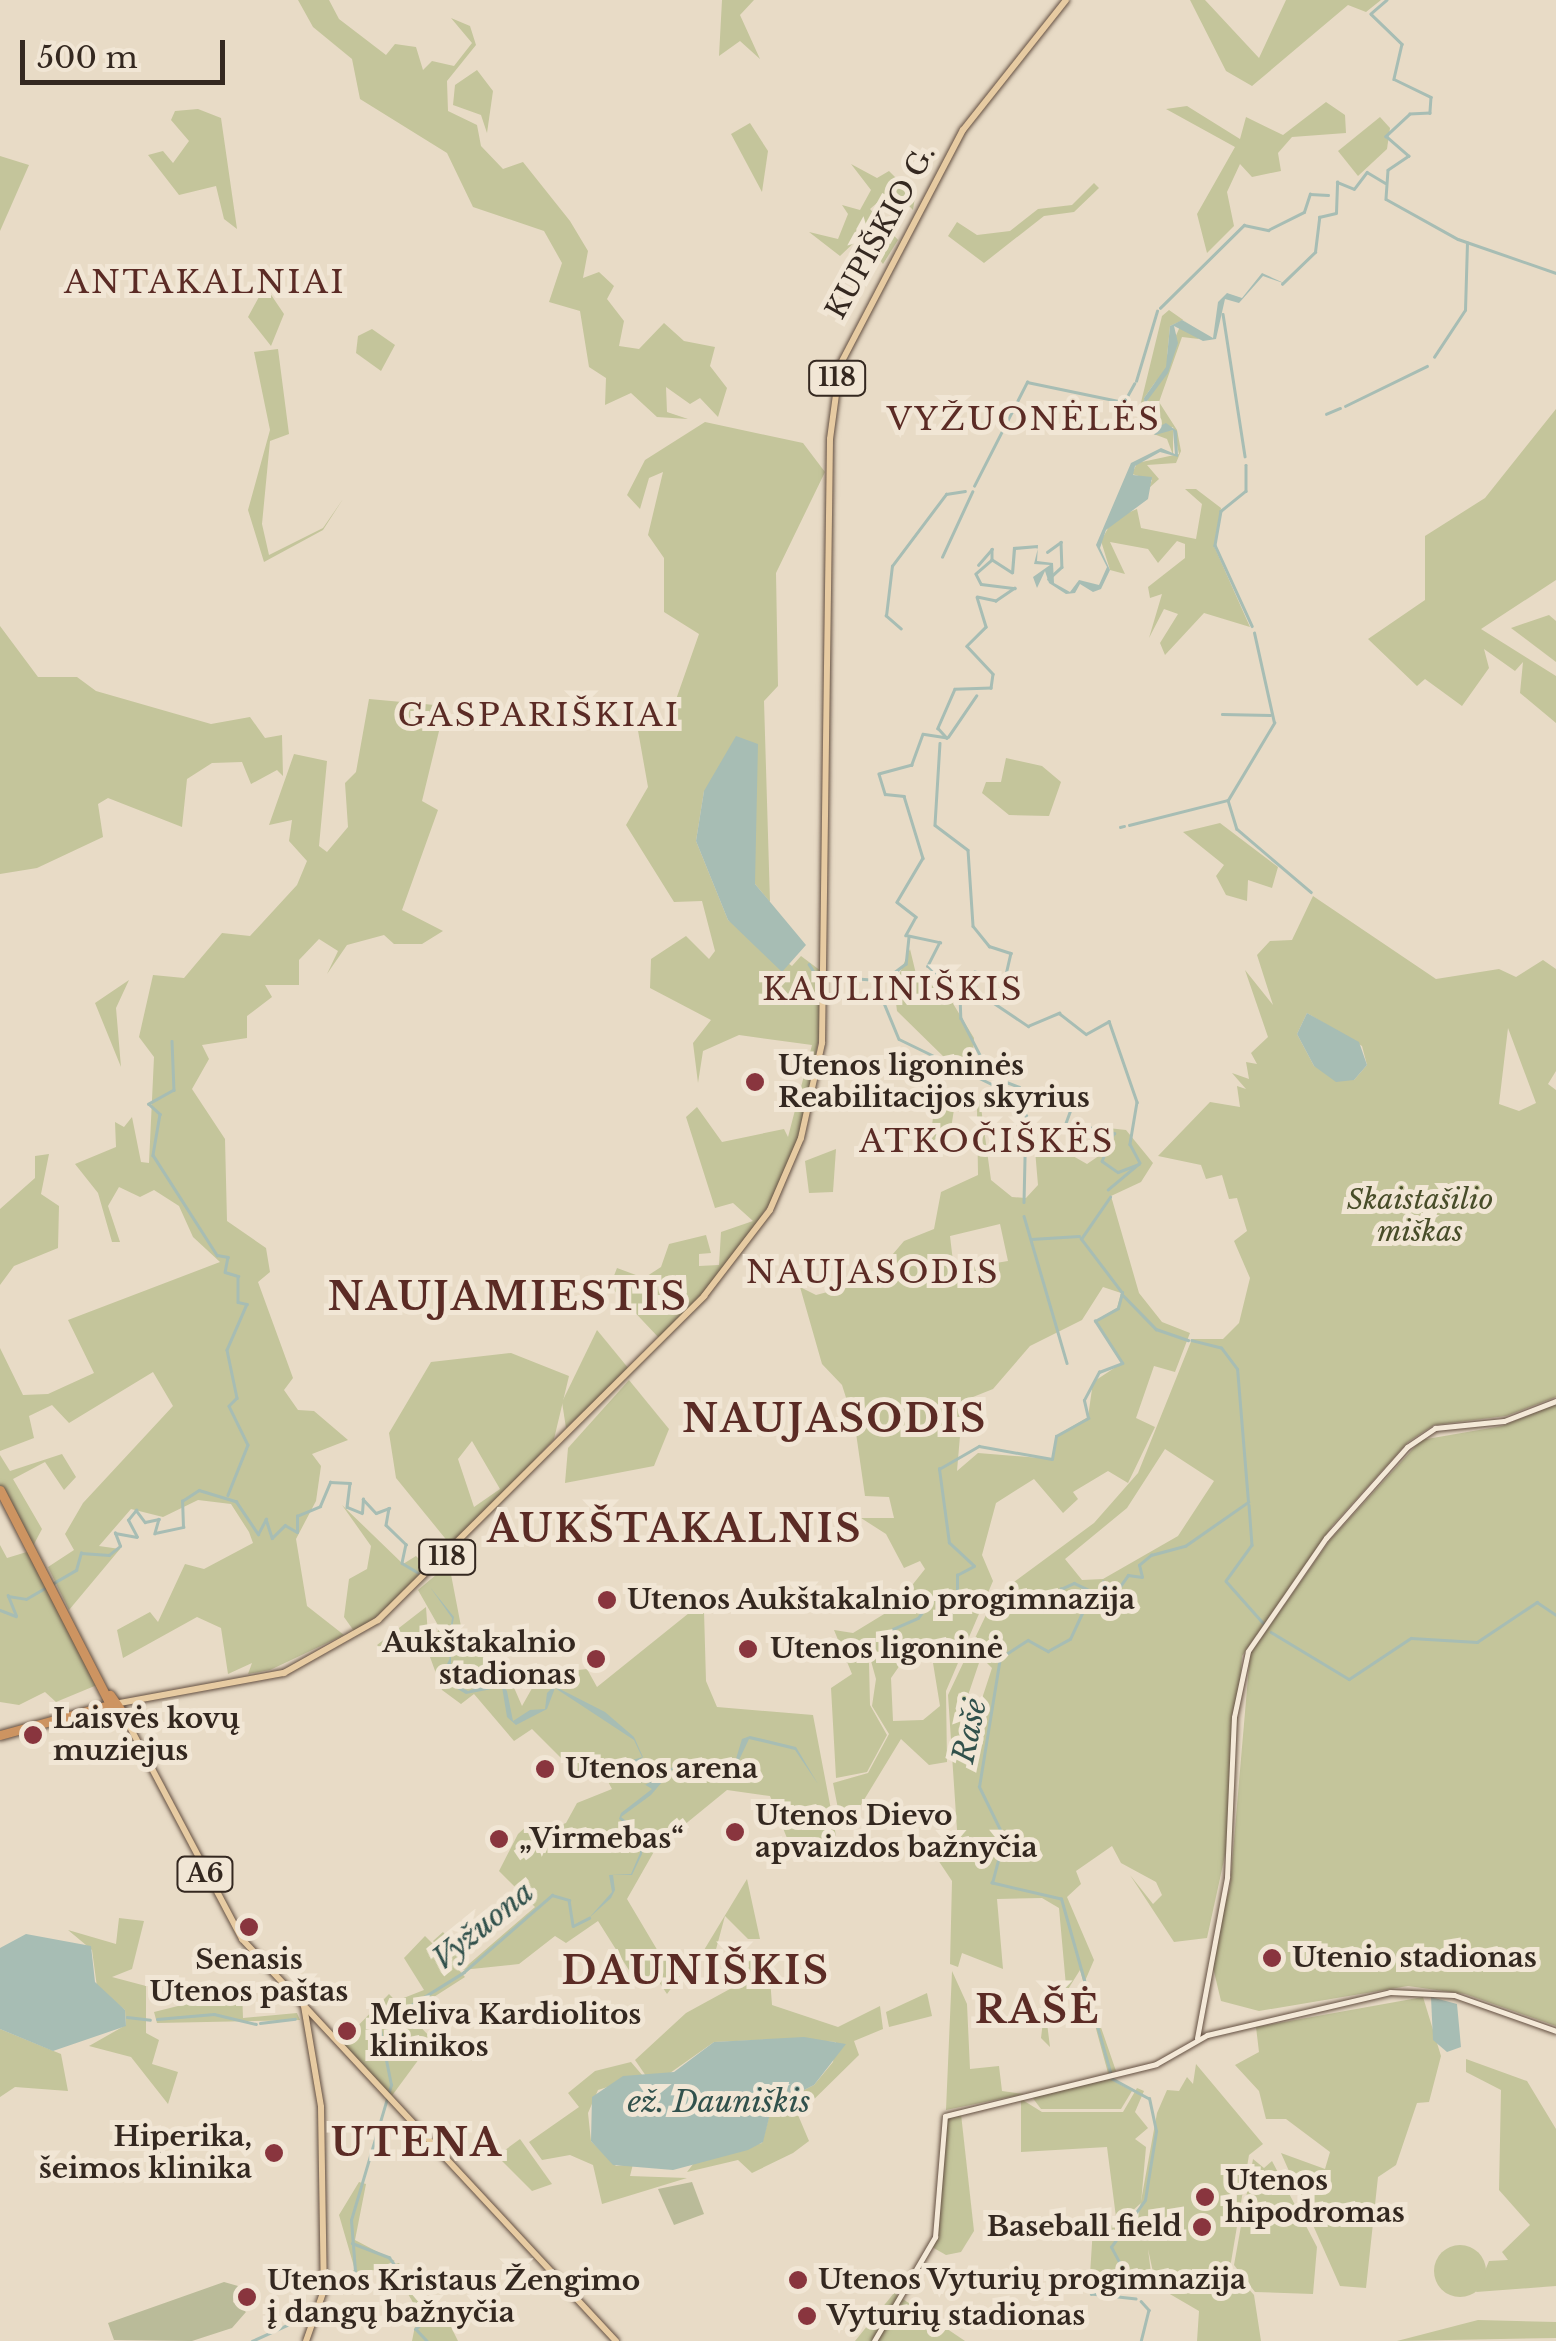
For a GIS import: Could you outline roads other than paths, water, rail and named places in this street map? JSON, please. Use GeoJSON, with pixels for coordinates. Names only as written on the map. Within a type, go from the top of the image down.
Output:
{"type":"FeatureCollection","features":[{"type":"Feature","properties":{"kind":"highway","name":"A6"},"geometry":{"type":"LineString","coordinates":[[0,1490],[116,1708]]}},
{"type":"Feature","properties":{"kind":"highway"},"geometry":{"type":"LineString","coordinates":[[0,1735],[116,1708]]}},
{"type":"Feature","properties":{"kind":"main road","name":"KUPIŠKIO G."},"geometry":{"type":"LineString","coordinates":[[116,1708],[270,1677],[351,1640],[430,1574],[734,1262],[801,1138],[822,1043],[831,421],[843,352],[975,110],[1066,0]]}},
{"type":"Feature","properties":{"kind":"main road"},"geometry":{"type":"LineString","coordinates":[[1198,2038],[1204,1964],[1227,1878],[1234,1716],[1248,1651],[1334,1529],[1407,1446],[1436,1428],[1504,1421],[1556,1401]]}},
{"type":"Feature","properties":{"kind":"main road","name":"A6"},"geometry":{"type":"LineString","coordinates":[[116,1708],[237,1933],[616,2341]]}},
{"type":"Feature","properties":{"kind":"main road"},"geometry":{"type":"LineString","coordinates":[[874,2341],[935,2237],[945,2116],[1116,2073],[1198,2038],[1371,1995],[1429,1992],[1556,2031]]}},
{"type":"Feature","properties":{"kind":"main road"},"geometry":{"type":"LineString","coordinates":[[293,1994],[321,2108],[324,2286],[306,2341]]}},
{"type":"Feature","properties":{"kind":"main road"},"geometry":{"type":"LineString","coordinates":[[301,2022],[306,2008]]}},
{"type":"Feature","properties":{"kind":"main road"},"geometry":{"type":"LineString","coordinates":[[301,2022],[317,2020]]}},
{"type":"Feature","properties":{"kind":"water"},"geometry":{"type":"Polygon","coordinates":[[[1262,273],[1286,284],[1263,276],[1239,303],[1225,299],[1216,339],[1203,341],[1174,326],[1178,343],[1168,373],[1147,401],[1152,430],[1166,423],[1177,431],[1178,457],[1160,452],[1135,466],[1133,475],[1152,477],[1148,499],[1106,530],[1100,548],[1110,570],[1101,589],[1093,592],[1080,584],[1075,593],[1066,594],[1049,583],[1045,571],[1037,588],[1033,577],[1050,565],[1034,564],[1038,549],[1037,561],[1053,563],[1054,583],[1070,592],[1079,580],[1099,585],[1107,567],[1096,545],[1131,463],[1161,448],[1175,454],[1173,430],[1155,435],[1146,425],[1144,398],[1166,367],[1170,326],[1182,320],[1213,338],[1218,302],[1227,293],[1242,298],[1262,273]]]}},
{"type":"Feature","properties":{"kind":"water"},"geometry":{"type":"Polygon","coordinates":[[[1013,547],[1038,548],[1016,550],[1014,574],[1011,573],[1013,547]]]}},
{"type":"Feature","properties":{"kind":"water"},"geometry":{"type":"Polygon","coordinates":[[[736,736],[758,744],[755,884],[806,945],[782,972],[728,920],[696,841],[704,791],[736,736]]]}},
{"type":"Feature","properties":{"kind":"water"},"geometry":{"type":"Polygon","coordinates":[[[1307,1013],[1359,1042],[1367,1065],[1354,1080],[1336,1082],[1314,1066],[1297,1034],[1307,1013]]]}},
{"type":"Feature","properties":{"kind":"water"},"geometry":{"type":"Polygon","coordinates":[[[430,1587],[454,1617],[449,1645],[439,1648],[451,1657],[451,1670],[444,1678],[468,1691],[493,1682],[501,1684],[507,1691],[513,1721],[530,1710],[545,1709],[547,1693],[554,1686],[605,1712],[634,1737],[643,1757],[627,1771],[643,1784],[626,1773],[627,1762],[642,1757],[634,1740],[555,1688],[547,1709],[516,1725],[507,1717],[502,1687],[466,1694],[444,1681],[442,1674],[450,1658],[438,1649],[441,1643],[448,1644],[452,1618],[430,1587]]]}},
{"type":"Feature","properties":{"kind":"water"},"geometry":{"type":"Polygon","coordinates":[[[750,1736],[796,1747],[818,1784],[795,1750],[749,1739],[732,1775],[708,1778],[673,1769],[651,1795],[621,1817],[644,1835],[642,1854],[632,1875],[613,1875],[615,1890],[611,1898],[589,1918],[612,1892],[609,1875],[631,1874],[640,1853],[641,1836],[619,1819],[621,1813],[652,1789],[645,1785],[676,1765],[705,1775],[732,1772],[742,1739],[750,1736]]]}},
{"type":"Feature","properties":{"kind":"water"},"geometry":{"type":"Polygon","coordinates":[[[26,1934],[91,1946],[95,1982],[125,2010],[126,2026],[53,2051],[0,2029],[0,1948],[26,1934]]]}},
{"type":"Feature","properties":{"kind":"water"},"geometry":{"type":"Polygon","coordinates":[[[1431,1997],[1457,2004],[1461,2047],[1447,2052],[1433,2040],[1431,1997]]]}},
{"type":"Feature","properties":{"kind":"water","name":"ež. Dauniškis"},"geometry":{"type":"Polygon","coordinates":[[[804,2037],[846,2044],[814,2085],[772,2106],[763,2142],[748,2150],[673,2170],[613,2165],[591,2141],[592,2097],[623,2076],[674,2072],[714,2042],[804,2037]]]}},
{"type":"Feature","properties":{"kind":"waterway","name":"Vyžuona"},"geometry":{"type":"LineString","coordinates":[[1387,0],[1371,14],[1402,44],[1394,79],[1431,97],[1430,113],[1410,114],[1386,136],[1409,156],[1388,170],[1386,199],[1458,239],[1556,273]]}},
{"type":"Feature","properties":{"kind":"waterway","name":"Vyžuona"},"geometry":{"type":"LineString","coordinates":[[1282,284],[1315,252],[1319,217],[1336,213],[1337,182],[1354,189],[1367,172],[1385,183]]}},
{"type":"Feature","properties":{"kind":"waterway"},"geometry":{"type":"LineString","coordinates":[[1160,308],[1244,225],[1268,230],[1304,212],[1310,194],[1328,195]]}},
{"type":"Feature","properties":{"kind":"waterway"},"geometry":{"type":"LineString","coordinates":[[1434,357],[1465,310],[1467,243]]}},
{"type":"Feature","properties":{"kind":"waterway"},"geometry":{"type":"LineString","coordinates":[[1136,381],[1157,311]]}},
{"type":"Feature","properties":{"kind":"waterway"},"geometry":{"type":"LineString","coordinates":[[1223,314],[1245,456]]}},
{"type":"Feature","properties":{"kind":"waterway"},"geometry":{"type":"LineString","coordinates":[[1345,406],[1427,366]]}},
{"type":"Feature","properties":{"kind":"waterway"},"geometry":{"type":"LineString","coordinates":[[974,486],[1027,382],[1124,402],[1134,384]]}},
{"type":"Feature","properties":{"kind":"waterway"},"geometry":{"type":"LineString","coordinates":[[1326,414],[1340,408]]}},
{"type":"Feature","properties":{"kind":"waterway"},"geometry":{"type":"LineString","coordinates":[[1246,465],[1246,491],[1221,511],[1215,545],[1252,626]]}},
{"type":"Feature","properties":{"kind":"waterway"},"geometry":{"type":"LineString","coordinates":[[901,629],[886,616],[892,566],[946,494],[965,491]]}},
{"type":"Feature","properties":{"kind":"waterway"},"geometry":{"type":"LineString","coordinates":[[942,557],[972,492]]}},
{"type":"Feature","properties":{"kind":"waterway"},"geometry":{"type":"LineString","coordinates":[[1047,552],[1061,542],[1062,567],[1049,579]]}},
{"type":"Feature","properties":{"kind":"waterway"},"geometry":{"type":"LineString","coordinates":[[978,565],[992,549],[992,560]]}},
{"type":"Feature","properties":{"kind":"waterway","name":"Vyžuona"},"geometry":{"type":"LineString","coordinates":[[1012,573],[992,560],[976,574],[981,584],[1015,588],[996,601],[977,597],[986,627],[967,646],[993,674],[991,688],[955,689],[938,728],[947,738],[923,734],[912,765],[879,774],[885,794],[904,796],[923,858],[897,902],[916,917],[906,935],[940,942],[928,966],[960,995],[961,1018],[991,1076],[1019,1087],[1032,1107],[1073,1104],[1066,1123],[1079,1142],[1088,1127],[1114,1133],[1102,1161],[1118,1172],[1139,1164],[1108,1190]]}},
{"type":"Feature","properties":{"kind":"waterway"},"geometry":{"type":"LineString","coordinates":[[1129,825],[1228,800],[1274,723],[1254,633]]}},
{"type":"Feature","properties":{"kind":"waterway"},"geometry":{"type":"LineString","coordinates":[[948,737],[976,696]]}},
{"type":"Feature","properties":{"kind":"waterway"},"geometry":{"type":"LineString","coordinates":[[1222,714],[1270,715]]}},
{"type":"Feature","properties":{"kind":"waterway"},"geometry":{"type":"LineString","coordinates":[[940,743],[935,825],[968,850],[973,926],[989,946],[1011,953],[1005,979],[975,972],[976,991],[1028,1026],[1059,1013],[1086,1034],[1109,1021],[1137,1102],[1130,1144],[1140,1163]]}},
{"type":"Feature","properties":{"kind":"waterway"},"geometry":{"type":"LineString","coordinates":[[1228,800],[1237,829],[1311,892]]}},
{"type":"Feature","properties":{"kind":"waterway"},"geometry":{"type":"LineString","coordinates":[[1120,827],[1124,826]]}},
{"type":"Feature","properties":{"kind":"waterway"},"geometry":{"type":"LineString","coordinates":[[909,937],[906,964],[877,986],[899,1039],[998,1087],[1026,1115],[1024,1202]]}},
{"type":"Feature","properties":{"kind":"waterway"},"geometry":{"type":"LineString","coordinates":[[809,964],[817,977]]}},
{"type":"Feature","properties":{"kind":"waterway"},"geometry":{"type":"LineString","coordinates":[[836,977],[878,980]]}},
{"type":"Feature","properties":{"kind":"waterway"},"geometry":{"type":"LineString","coordinates":[[172,1041],[174,1090],[149,1104],[160,1114],[153,1155],[217,1255],[228,1257],[225,1272],[238,1276],[238,1302],[247,1304],[227,1350],[237,1398],[229,1406],[248,1445],[228,1495]]}},
{"type":"Feature","properties":{"kind":"waterway","name":"Vyžuona"},"geometry":{"type":"LineString","coordinates":[[893,1629],[918,1618],[937,1592],[957,1592],[957,1575],[974,1566],[949,1543],[939,1469],[979,1446],[1052,1459],[1056,1436],[1088,1418],[1084,1400],[1099,1372],[1122,1363],[1095,1321],[1118,1308],[1122,1293],[1081,1239],[1110,1197]]}},
{"type":"Feature","properties":{"kind":"waterway"},"geometry":{"type":"LineString","coordinates":[[1024,1216],[1067,1363]]}},
{"type":"Feature","properties":{"kind":"waterway"},"geometry":{"type":"LineString","coordinates":[[1031,1239],[1079,1236]]}},
{"type":"Feature","properties":{"kind":"waterway","name":"Rašė"},"geometry":{"type":"LineString","coordinates":[[1122,1294],[1156,1329],[1188,1340]]}},
{"type":"Feature","properties":{"kind":"waterway","name":"Rašė"},"geometry":{"type":"LineString","coordinates":[[1136,2299],[1091,2294],[1128,2279],[1111,2247],[1145,2200],[1156,2131],[1149,2099],[1112,2079],[1061,1899],[992,1883],[1004,1838],[979,1787],[1000,1658],[1028,1640],[1048,1651],[1070,1639],[1084,1609],[1067,1609],[1061,1589],[1074,1583],[1102,1596],[1103,1582],[1114,1595],[1128,1575],[1142,1577],[1139,1565],[1151,1555],[1185,1546],[1248,1502],[1237,1369],[1221,1348],[1192,1341]]}},
{"type":"Feature","properties":{"kind":"waterway"},"geometry":{"type":"LineString","coordinates":[[0,1610],[16,1616],[8,1596],[26,1599],[76,1570],[81,1553],[109,1555],[120,1546],[115,1533],[137,1537],[128,1520],[136,1510],[145,1522],[159,1519],[155,1533],[183,1527],[182,1501],[199,1490],[236,1501],[258,1534],[266,1519],[272,1538],[285,1525],[297,1532],[297,1516],[320,1506],[330,1482],[350,1483],[347,1507],[362,1513],[363,1499],[376,1513],[389,1508],[386,1525],[406,1544],[402,1563],[420,1574]]}},
{"type":"Feature","properties":{"kind":"waterway"},"geometry":{"type":"LineString","coordinates":[[1249,1505],[1252,1545],[1226,1581],[1265,1625]]}},
{"type":"Feature","properties":{"kind":"waterway"},"geometry":{"type":"LineString","coordinates":[[1271,1632],[1349,1679],[1411,1638],[1477,1642],[1537,1602],[1556,1615]]}},
{"type":"Feature","properties":{"kind":"waterway","name":"Vyžuona"},"geometry":{"type":"LineString","coordinates":[[252,2341],[296,2321],[291,2304],[306,2285],[330,2286],[355,2271],[351,2220],[391,2085],[379,2025],[464,1972],[552,1895],[569,1900],[573,1926],[589,1918]]}},
{"type":"Feature","properties":{"kind":"waterway"},"geometry":{"type":"LineString","coordinates":[[157,2019],[214,2014],[256,2024]]}},
{"type":"Feature","properties":{"kind":"waterway"},"geometry":{"type":"LineString","coordinates":[[127,2017],[150,2020]]}},
{"type":"Feature","properties":{"kind":"waterway"},"geometry":{"type":"LineString","coordinates":[[260,2023],[295,2019]]}},
{"type":"Feature","properties":{"kind":"waterway"},"geometry":{"type":"LineString","coordinates":[[352,2243],[389,2257],[432,2316],[416,2329],[427,2341]]}},
{"type":"Feature","properties":{"kind":"waterway","name":"Rašė"},"geometry":{"type":"LineString","coordinates":[[1141,2301],[1149,2310],[1141,2341]]}},
{"type":"Feature","properties":{"kind":"place","name":"Utenos ligoninės Reabilitacijos skyrius"},"geometry":{"type":"Point","coordinates":[755,1082]}},
{"type":"Feature","properties":{"kind":"place","name":"Utenos Aukštakalnio progimnazija"},"geometry":{"type":"Point","coordinates":[607,1600]}},
{"type":"Feature","properties":{"kind":"place","name":"Utenos ligoninė"},"geometry":{"type":"Point","coordinates":[748,1649]}},
{"type":"Feature","properties":{"kind":"place","name":"Aukštakalnio stadionas"},"geometry":{"type":"Point","coordinates":[596,1659]}},
{"type":"Feature","properties":{"kind":"place","name":"Laisvės kovų muziejus"},"geometry":{"type":"Point","coordinates":[33,1735]}},
{"type":"Feature","properties":{"kind":"place","name":"Utenos arena"},"geometry":{"type":"Point","coordinates":[545,1769]}},
{"type":"Feature","properties":{"kind":"place","name":"Utenos Dievo apvaizdos bažnyčia"},"geometry":{"type":"Point","coordinates":[735,1832]}},
{"type":"Feature","properties":{"kind":"place","name":"„Virmebas“"},"geometry":{"type":"Point","coordinates":[499,1839]}},
{"type":"Feature","properties":{"kind":"place","name":"Senasis Utenos paštas"},"geometry":{"type":"Point","coordinates":[249,1927]}},
{"type":"Feature","properties":{"kind":"place","name":"Utenio stadionas"},"geometry":{"type":"Point","coordinates":[1272,1958]}},
{"type":"Feature","properties":{"kind":"place","name":"Meliva Kardiolitos klinikos"},"geometry":{"type":"Point","coordinates":[347,2031]}},
{"type":"Feature","properties":{"kind":"place","name":"Hiperika, šeimos klinika"},"geometry":{"type":"Point","coordinates":[274,2153]}},
{"type":"Feature","properties":{"kind":"place","name":"Utenos hipodromas"},"geometry":{"type":"Point","coordinates":[1205,2197]}},
{"type":"Feature","properties":{"kind":"place","name":"Baseball field"},"geometry":{"type":"Point","coordinates":[1202,2227]}},
{"type":"Feature","properties":{"kind":"place","name":"Utenos Vyturių progimnazija"},"geometry":{"type":"Point","coordinates":[798,2280]}},
{"type":"Feature","properties":{"kind":"place","name":"Utenos Kristaus Žengimo į dangų bažnyčia"},"geometry":{"type":"Point","coordinates":[247,2297]}},
{"type":"Feature","properties":{"kind":"place","name":"Vyturių stadionas"},"geometry":{"type":"Point","coordinates":[807,2316]}},
{"type":"Feature","properties":{"kind":"district","name":"ANTAKALNIAI"},"geometry":{"type":"Point","coordinates":[205,282]}},
{"type":"Feature","properties":{"kind":"district","name":"VYŽUONĖLĖS"},"geometry":{"type":"Point","coordinates":[1024,419]}},
{"type":"Feature","properties":{"kind":"district","name":"GASPARIŠKIAI"},"geometry":{"type":"Point","coordinates":[539,715]}},
{"type":"Feature","properties":{"kind":"district","name":"KAULINIŠKIS"},"geometry":{"type":"Point","coordinates":[893,989]}},
{"type":"Feature","properties":{"kind":"district","name":"ATKOČIŠKĖS"},"geometry":{"type":"Point","coordinates":[987,1141]}},
{"type":"Feature","properties":{"kind":"district","name":"NAUJASODIS"},"geometry":{"type":"Point","coordinates":[873,1272]}},
{"type":"Feature","properties":{"kind":"district","name":"NAUJAMIESTIS"},"geometry":{"type":"Point","coordinates":[508,1297]}},
{"type":"Feature","properties":{"kind":"district","name":"NAUJASODIS"},"geometry":{"type":"Point","coordinates":[835,1419]}},
{"type":"Feature","properties":{"kind":"district","name":"AUKŠTAKALNIS"},"geometry":{"type":"Point","coordinates":[675,1529]}},
{"type":"Feature","properties":{"kind":"district","name":"DAUNIŠKIS"},"geometry":{"type":"Point","coordinates":[696,1971]}},
{"type":"Feature","properties":{"kind":"district","name":"RAŠĖ"},"geometry":{"type":"Point","coordinates":[1038,2010]}},
{"type":"Feature","properties":{"kind":"district","name":"UTENA"},"geometry":{"type":"Point","coordinates":[417,2143]}},
{"type":"Feature","properties":{"kind":"park label","name":"Skaistašilio miškas"},"geometry":{"type":"Point","coordinates":[1420,1216]}}]}
